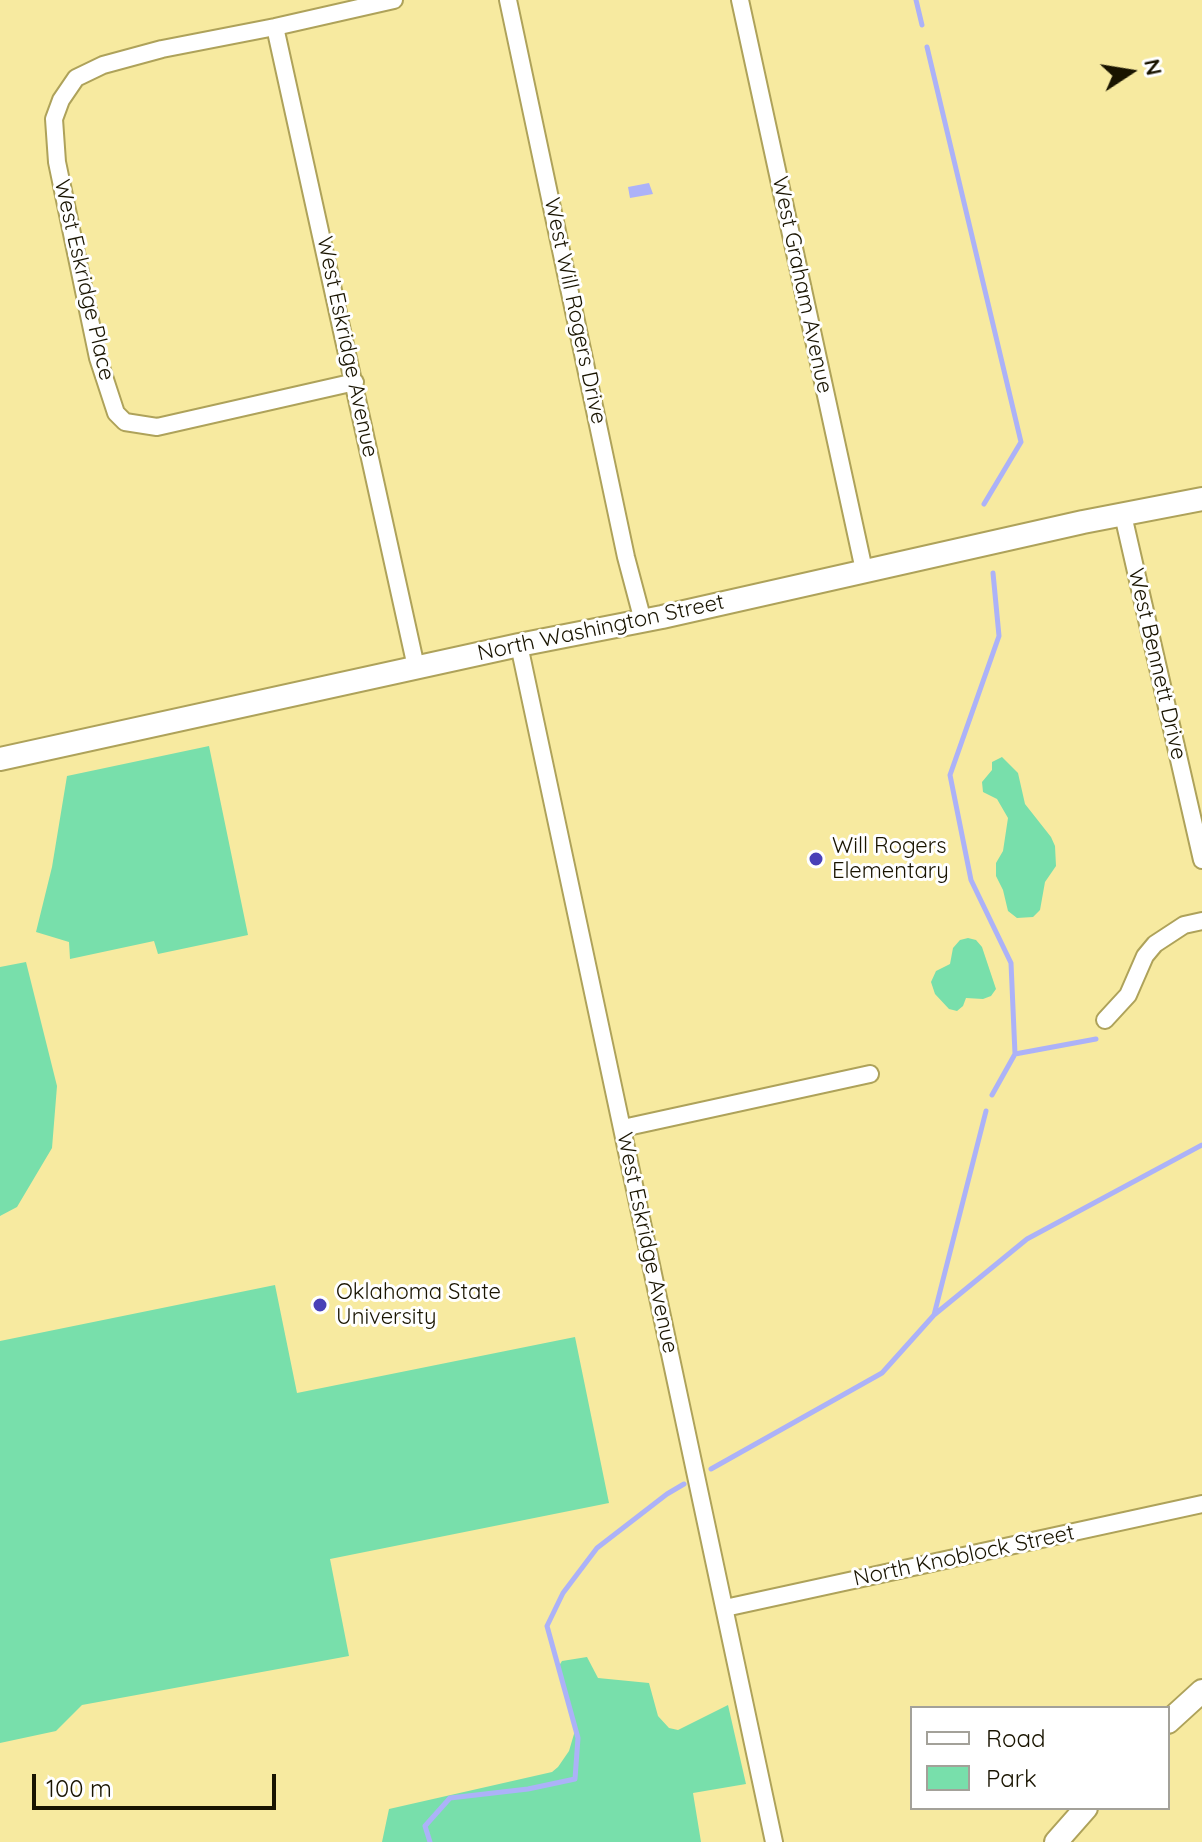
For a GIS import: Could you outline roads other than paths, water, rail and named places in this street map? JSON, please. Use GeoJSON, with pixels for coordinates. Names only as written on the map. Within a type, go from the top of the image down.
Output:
{"type":"FeatureCollection","features":[{"type":"Feature","properties":{"kind":"main road","name":"North Washington Street"},"geometry":{"type":"LineString","coordinates":[[0,759],[1202,499]]}},
{"type":"Feature","properties":{"kind":"main road"},"geometry":{"type":"LineString","coordinates":[[1170,1720],[1202,1691]]}},
{"type":"Feature","properties":{"kind":"main road"},"geometry":{"type":"LineString","coordinates":[[1056,1842],[1084,1810]]}},
{"type":"Feature","properties":{"kind":"street"},"geometry":{"type":"LineString","coordinates":[[275,27],[394,0]]}},
{"type":"Feature","properties":{"kind":"street","name":"West Will Rogers Drive"},"geometry":{"type":"LineString","coordinates":[[508,0],[626,557],[643,621]]}},
{"type":"Feature","properties":{"kind":"street","name":"West Graham Avenue"},"geometry":{"type":"LineString","coordinates":[[740,0],[864,570]]}},
{"type":"Feature","properties":{"kind":"street","name":"West Eskridge Place"},"geometry":{"type":"LineString","coordinates":[[275,27],[162,49],[103,65],[76,78],[61,100],[54,119],[57,162],[98,358],[116,413],[125,422],[139,426],[157,427],[355,382]]}},
{"type":"Feature","properties":{"kind":"street","name":"West Eskridge Avenue"},"geometry":{"type":"LineString","coordinates":[[275,27],[416,667]]}},
{"type":"Feature","properties":{"kind":"street","name":"West Bennett Drive"},"geometry":{"type":"LineString","coordinates":[[1123,515],[1202,860]]}},
{"type":"Feature","properties":{"kind":"street","name":"West Eskridge Avenue"},"geometry":{"type":"LineString","coordinates":[[519,645],[774,1842]]}},
{"type":"Feature","properties":{"kind":"street"},"geometry":{"type":"LineString","coordinates":[[1105,1020],[1128,995],[1145,956],[1155,944],[1184,925],[1202,921]]}},
{"type":"Feature","properties":{"kind":"street"},"geometry":{"type":"LineString","coordinates":[[623,1128],[870,1074]]}},
{"type":"Feature","properties":{"kind":"street","name":"North Knoblock Street"},"geometry":{"type":"LineString","coordinates":[[725,1608],[1202,1504]]}},
{"type":"Feature","properties":{"kind":"water"},"geometry":{"type":"Polygon","coordinates":[[[649,183],[653,194],[630,198],[628,187],[649,183]]]}},
{"type":"Feature","properties":{"kind":"waterway"},"geometry":{"type":"LineString","coordinates":[[916,0],[922,25]]}},
{"type":"Feature","properties":{"kind":"waterway"},"geometry":{"type":"LineString","coordinates":[[927,47],[1021,442],[984,504]]}},
{"type":"Feature","properties":{"kind":"waterway"},"geometry":{"type":"LineString","coordinates":[[993,573],[999,636],[950,775],[971,880],[1011,963],[1015,1054]]}},
{"type":"Feature","properties":{"kind":"waterway"},"geometry":{"type":"LineString","coordinates":[[992,1095],[1015,1054],[1096,1039]]}},
{"type":"Feature","properties":{"kind":"waterway"},"geometry":{"type":"LineString","coordinates":[[934,1315],[986,1111]]}},
{"type":"Feature","properties":{"kind":"waterway"},"geometry":{"type":"LineString","coordinates":[[711,1469],[882,1373],[934,1315],[1027,1239],[1202,1145]]}},
{"type":"Feature","properties":{"kind":"waterway"},"geometry":{"type":"LineString","coordinates":[[430,1842],[425,1826],[450,1798],[528,1789],[575,1779],[578,1738],[547,1626],[563,1593],[597,1548],[684,1484]]}},
{"type":"Feature","properties":{"kind":"place","name":"Will Rogers Elementary"},"geometry":{"type":"Point","coordinates":[816,859]}},
{"type":"Feature","properties":{"kind":"place","name":"Oklahoma State University"},"geometry":{"type":"Point","coordinates":[320,1305]}}]}
